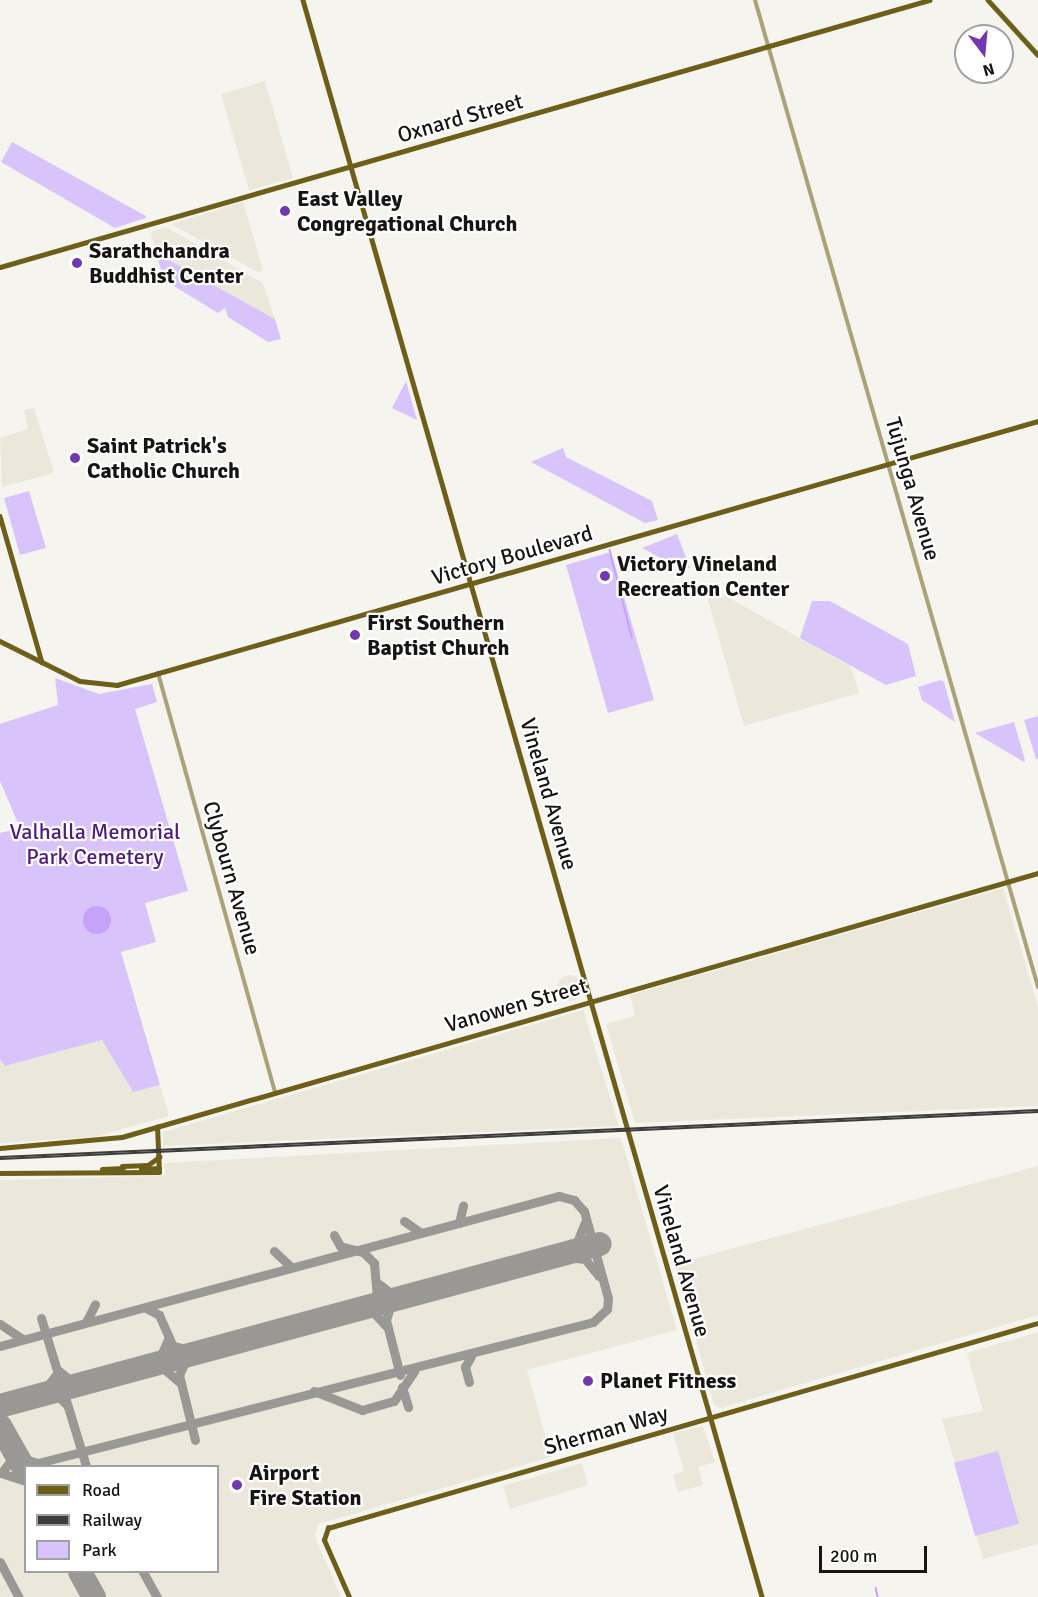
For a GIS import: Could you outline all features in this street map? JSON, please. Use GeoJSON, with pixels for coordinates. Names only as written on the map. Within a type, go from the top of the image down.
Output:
{"type":"FeatureCollection","features":[{"type":"Feature","properties":{"kind":"main road","name":"Vineland Avenue"},"geometry":{"type":"LineString","coordinates":[[303,0],[762,1597]]}},
{"type":"Feature","properties":{"kind":"main road","name":"Oxnard Street"},"geometry":{"type":"LineString","coordinates":[[0,267],[929,0]]}},
{"type":"Feature","properties":{"kind":"main road"},"geometry":{"type":"LineString","coordinates":[[988,0],[1038,55]]}},
{"type":"Feature","properties":{"kind":"main road","name":"Victory Boulevard"},"geometry":{"type":"LineString","coordinates":[[0,641],[99,686],[158,673],[1038,421]]}},
{"type":"Feature","properties":{"kind":"main road"},"geometry":{"type":"LineString","coordinates":[[0,516],[42,662]]}},
{"type":"Feature","properties":{"kind":"main road"},"geometry":{"type":"LineString","coordinates":[[25,654],[37,645]]}},
{"type":"Feature","properties":{"kind":"main road","name":"Vanowen Street"},"geometry":{"type":"LineString","coordinates":[[0,1148],[91,1144],[157,1127],[1038,873]]}},
{"type":"Feature","properties":{"kind":"main road"},"geometry":{"type":"LineString","coordinates":[[157,1127],[159,1170]]}},
{"type":"Feature","properties":{"kind":"main road"},"geometry":{"type":"LineString","coordinates":[[102,1169],[148,1165],[159,1157]]}},
{"type":"Feature","properties":{"kind":"main road"},"geometry":{"type":"LineString","coordinates":[[117,1167],[159,1170]]}},
{"type":"Feature","properties":{"kind":"main road"},"geometry":{"type":"LineString","coordinates":[[0,1173],[102,1169],[159,1170]]}},
{"type":"Feature","properties":{"kind":"main road","name":"Sherman Way"},"geometry":{"type":"LineString","coordinates":[[349,1597],[324,1531],[1038,1323]]}},
{"type":"Feature","properties":{"kind":"street","name":"Tujunga Avenue"},"geometry":{"type":"LineString","coordinates":[[755,0],[1038,987]]}},
{"type":"Feature","properties":{"kind":"street","name":"Clybourn Avenue"},"geometry":{"type":"LineString","coordinates":[[158,673],[275,1092]]}},
{"type":"Feature","properties":{"kind":"shaded area"},"geometry":{"type":"Polygon","coordinates":[[[265,81],[293,178],[249,190],[221,94],[265,81]]]}},
{"type":"Feature","properties":{"kind":"shaded area"},"geometry":{"type":"Polygon","coordinates":[[[243,202],[263,270],[258,272],[171,224],[243,202]]]}},
{"type":"Feature","properties":{"kind":"shaded area"},"geometry":{"type":"Polygon","coordinates":[[[166,227],[263,283],[275,319],[156,253],[151,232],[166,227]]]}},
{"type":"Feature","properties":{"kind":"shaded area"},"geometry":{"type":"Polygon","coordinates":[[[34,408],[54,473],[2,487],[0,438],[28,429],[24,410],[34,408]]]}},
{"type":"Feature","properties":{"kind":"shaded area"},"geometry":{"type":"Polygon","coordinates":[[[703,583],[851,667],[859,693],[744,726],[703,583]]]}},
{"type":"Feature","properties":{"kind":"shaded area"},"geometry":{"type":"Polygon","coordinates":[[[1003,888],[1038,1007],[1038,1106],[635,1123],[606,1024],[635,1016],[630,995],[1003,888]]]}},
{"type":"Feature","properties":{"kind":"shaded area"},"geometry":{"type":"Polygon","coordinates":[[[97,906],[107,910],[111,920],[107,930],[97,934],[87,930],[83,920],[87,910],[97,906]]]}},
{"type":"Feature","properties":{"kind":"shaded area"},"geometry":{"type":"Polygon","coordinates":[[[570,975],[579,979],[583,988],[579,997],[570,1001],[561,997],[557,988],[561,979],[570,975]]]}},
{"type":"Feature","properties":{"kind":"shaded area"},"geometry":{"type":"Polygon","coordinates":[[[583,1010],[619,1126],[163,1146],[163,1132],[583,1010]]]}},
{"type":"Feature","properties":{"kind":"shaded area"},"geometry":{"type":"Polygon","coordinates":[[[102,1040],[133,1092],[160,1085],[169,1116],[94,1137],[0,1143],[0,1059],[6,1066],[102,1040]]]}},
{"type":"Feature","properties":{"kind":"shaded area"},"geometry":{"type":"Polygon","coordinates":[[[621,1138],[677,1330],[527,1370],[551,1457],[318,1524],[315,1537],[341,1597],[0,1597],[0,1180],[165,1175],[164,1163],[621,1138]]]}},
{"type":"Feature","properties":{"kind":"shaded area"},"geometry":{"type":"Polygon","coordinates":[[[1038,1166],[1038,1315],[720,1408],[714,1405],[675,1264],[1038,1166]]]}},
{"type":"Feature","properties":{"kind":"shaded area"},"geometry":{"type":"Polygon","coordinates":[[[1038,1332],[1038,1544],[983,1559],[942,1419],[983,1411],[967,1353],[1038,1332]]]}},
{"type":"Feature","properties":{"kind":"shaded area"},"geometry":{"type":"Polygon","coordinates":[[[703,1426],[715,1462],[698,1467],[703,1485],[678,1492],[673,1475],[684,1471],[673,1433],[703,1426]]]}},
{"type":"Feature","properties":{"kind":"shaded area"},"geometry":{"type":"Polygon","coordinates":[[[582,1463],[588,1485],[510,1509],[503,1486],[582,1463]]]}},
{"type":"Feature","properties":{"kind":"green space"},"geometry":{"type":"Polygon","coordinates":[[[12,142],[146,218],[115,228],[1,162],[12,142]]]}},
{"type":"Feature","properties":{"kind":"green space"},"geometry":{"type":"Polygon","coordinates":[[[156,253],[275,319],[281,339],[268,342],[228,317],[225,308],[218,313],[164,280],[156,253]]]}},
{"type":"Feature","properties":{"kind":"green space"},"geometry":{"type":"Polygon","coordinates":[[[406,381],[417,420],[392,408],[406,381]]]}},
{"type":"Feature","properties":{"kind":"green space"},"geometry":{"type":"Polygon","coordinates":[[[563,448],[566,457],[652,501],[658,520],[645,523],[531,462],[563,448]]]}},
{"type":"Feature","properties":{"kind":"green space"},"geometry":{"type":"Polygon","coordinates":[[[29,491],[46,548],[20,555],[4,498],[29,491]]]}},
{"type":"Feature","properties":{"kind":"green space"},"geometry":{"type":"Polygon","coordinates":[[[677,534],[690,568],[681,569],[642,548],[677,534]]]}},
{"type":"Feature","properties":{"kind":"green space"},"geometry":{"type":"Polygon","coordinates":[[[611,552],[654,700],[608,713],[566,565],[611,552]]]}},
{"type":"Feature","properties":{"kind":"green space"},"geometry":{"type":"Polygon","coordinates":[[[812,601],[830,601],[908,644],[916,676],[886,685],[800,638],[812,601]]]}},
{"type":"Feature","properties":{"kind":"green space","name":"Valhalla Memorial Park Cemetery"},"geometry":{"type":"Polygon","coordinates":[[[55,678],[99,694],[152,684],[157,702],[135,709],[188,891],[145,903],[156,942],[121,952],[160,1085],[133,1092],[102,1040],[5,1066],[0,1059],[0,833],[20,828],[0,781],[0,724],[58,705],[55,678]]]}},
{"type":"Feature","properties":{"kind":"green space"},"geometry":{"type":"Polygon","coordinates":[[[941,680],[944,682],[955,722],[922,700],[918,687],[941,680]]]}},
{"type":"Feature","properties":{"kind":"green space"},"geometry":{"type":"Polygon","coordinates":[[[1038,716],[1038,759],[1036,759],[1024,720],[1038,716]]]}},
{"type":"Feature","properties":{"kind":"green space"},"geometry":{"type":"Polygon","coordinates":[[[1014,722],[1025,761],[1024,762],[975,733],[1014,722]]]}},
{"type":"Feature","properties":{"kind":"green space"},"geometry":{"type":"Polygon","coordinates":[[[998,1451],[1019,1524],[975,1536],[954,1463],[998,1451]]]}},
{"type":"Feature","properties":{"kind":"waterway"},"geometry":{"type":"LineString","coordinates":[[610,550],[632,637]]}},
{"type":"Feature","properties":{"kind":"waterway"},"geometry":{"type":"LineString","coordinates":[[876,1588],[878,1597]]}},
{"type":"Feature","properties":{"kind":"taxiway"},"geometry":{"type":"LineString","coordinates":[[0,1346],[559,1196],[574,1200],[584,1211],[608,1298],[607,1309],[593,1322],[30,1465]]}},
{"type":"Feature","properties":{"kind":"taxiway"},"geometry":{"type":"LineString","coordinates":[[459,1223],[463,1205]]}},
{"type":"Feature","properties":{"kind":"taxiway"},"geometry":{"type":"LineString","coordinates":[[404,1221],[420,1232]]}},
{"type":"Feature","properties":{"kind":"taxiway"},"geometry":{"type":"LineString","coordinates":[[557,1256],[577,1242],[585,1222]]}},
{"type":"Feature","properties":{"kind":"taxiway"},"geometry":{"type":"LineString","coordinates":[[334,1235],[340,1246],[363,1252],[374,1263],[377,1295],[357,1310]]}},
{"type":"Feature","properties":{"kind":"taxiway"},"geometry":{"type":"LineString","coordinates":[[274,1251],[291,1267]]}},
{"type":"Feature","properties":{"kind":"taxiway"},"geometry":{"type":"LineString","coordinates":[[556,1256],[585,1259],[599,1276]]}},
{"type":"Feature","properties":{"kind":"taxiway"},"geometry":{"type":"LineString","coordinates":[[379,1284],[393,1295],[417,1293]]}},
{"type":"Feature","properties":{"kind":"taxiway"},"geometry":{"type":"LineString","coordinates":[[400,1375],[386,1320],[390,1307],[406,1296]]}},
{"type":"Feature","properties":{"kind":"taxiway"},"geometry":{"type":"LineString","coordinates":[[86,1322],[95,1304]]}},
{"type":"Feature","properties":{"kind":"taxiway"},"geometry":{"type":"LineString","coordinates":[[146,1308],[159,1315],[173,1346],[198,1352]]}},
{"type":"Feature","properties":{"kind":"taxiway"},"geometry":{"type":"LineString","coordinates":[[359,1310],[373,1312],[386,1326]]}},
{"type":"Feature","properties":{"kind":"taxiway"},"geometry":{"type":"LineString","coordinates":[[41,1318],[86,1465]]}},
{"type":"Feature","properties":{"kind":"taxiway"},"geometry":{"type":"LineString","coordinates":[[0,1324],[22,1339]]}},
{"type":"Feature","properties":{"kind":"taxiway"},"geometry":{"type":"LineString","coordinates":[[146,1366],[161,1355],[168,1339]]}},
{"type":"Feature","properties":{"kind":"taxiway"},"geometry":{"type":"LineString","coordinates":[[195,1440],[179,1375],[186,1360],[199,1352]]}},
{"type":"Feature","properties":{"kind":"taxiway"},"geometry":{"type":"LineString","coordinates":[[469,1382],[465,1367],[471,1356]]}},
{"type":"Feature","properties":{"kind":"taxiway"},"geometry":{"type":"LineString","coordinates":[[143,1367],[162,1367],[179,1382]]}},
{"type":"Feature","properties":{"kind":"taxiway"},"geometry":{"type":"LineString","coordinates":[[41,1394],[59,1371],[69,1379],[88,1382]]}},
{"type":"Feature","properties":{"kind":"taxiway"},"geometry":{"type":"LineString","coordinates":[[314,1391],[362,1410],[394,1401],[414,1371]]}},
{"type":"Feature","properties":{"kind":"taxiway"},"geometry":{"type":"LineString","coordinates":[[402,1387],[408,1407]]}},
{"type":"Feature","properties":{"kind":"taxiway"},"geometry":{"type":"LineString","coordinates":[[41,1394],[57,1395],[67,1405]]}},
{"type":"Feature","properties":{"kind":"taxiway"},"geometry":{"type":"LineString","coordinates":[[8,1440],[22,1458],[37,1463]]}},
{"type":"Feature","properties":{"kind":"taxiway"},"geometry":{"type":"LineString","coordinates":[[1,1473],[10,1462],[9,1445]]}},
{"type":"Feature","properties":{"kind":"taxiway"},"geometry":{"type":"LineString","coordinates":[[1,1473],[24,1480]]}},
{"type":"Feature","properties":{"kind":"taxiway"},"geometry":{"type":"LineString","coordinates":[[0,1562],[19,1597]]}},
{"type":"Feature","properties":{"kind":"taxiway"},"geometry":{"type":"LineString","coordinates":[[144,1573],[157,1597]]}},
{"type":"Feature","properties":{"kind":"runway"},"geometry":{"type":"LineString","coordinates":[[0,1406],[600,1244]]}},
{"type":"Feature","properties":{"kind":"runway"},"geometry":{"type":"LineString","coordinates":[[0,1426],[24,1468]]}},
{"type":"Feature","properties":{"kind":"runway"},"geometry":{"type":"LineString","coordinates":[[81,1573],[94,1597]]}},
{"type":"Feature","properties":{"kind":"railway"},"geometry":{"type":"LineString","coordinates":[[0,1158],[1038,1111]]}},
{"type":"Feature","properties":{"kind":"place","name":"East Valley Congregational Church"},"geometry":{"type":"Point","coordinates":[285,211]}},
{"type":"Feature","properties":{"kind":"place","name":"Sarathchandra Buddhist Center"},"geometry":{"type":"Point","coordinates":[77,263]}},
{"type":"Feature","properties":{"kind":"place","name":"Saint Patrick's Catholic Church"},"geometry":{"type":"Point","coordinates":[75,458]}},
{"type":"Feature","properties":{"kind":"place","name":"Victory Vineland Recreation Center"},"geometry":{"type":"Point","coordinates":[605,576]}},
{"type":"Feature","properties":{"kind":"place","name":"First Southern Baptist Church"},"geometry":{"type":"Point","coordinates":[355,635]}},
{"type":"Feature","properties":{"kind":"place","name":"Planet Fitness"},"geometry":{"type":"Point","coordinates":[588,1381]}},
{"type":"Feature","properties":{"kind":"place","name":"Airport Fire Station"},"geometry":{"type":"Point","coordinates":[237,1485]}}]}
